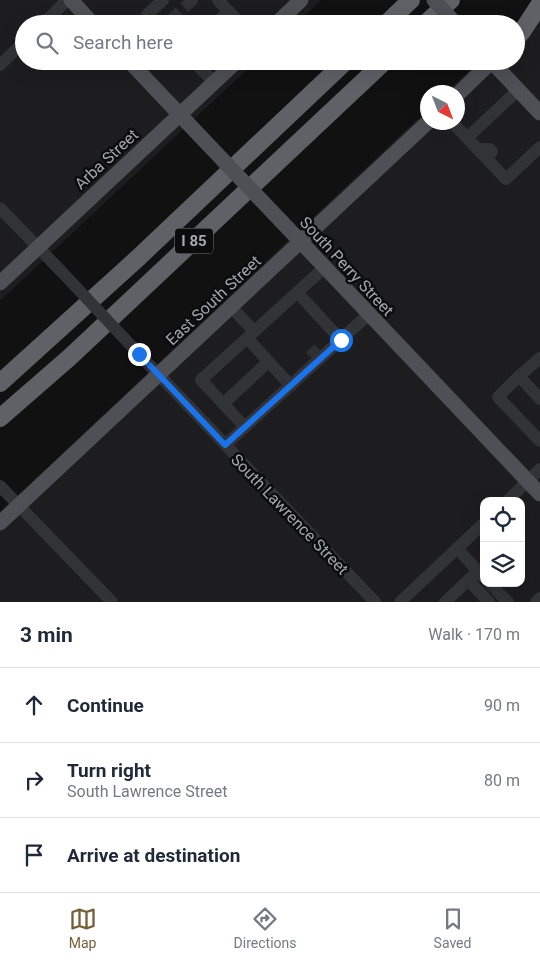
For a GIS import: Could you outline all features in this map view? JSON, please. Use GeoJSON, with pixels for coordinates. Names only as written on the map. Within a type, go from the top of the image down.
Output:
{"type":"FeatureCollection","features":[{"type":"Feature","properties":{"kind":"highway"},"geometry":{"type":"LineString","coordinates":[[395,15],[411,0]]}},
{"type":"Feature","properties":{"kind":"highway"},"geometry":{"type":"LineString","coordinates":[[434,15],[450,0]]}},
{"type":"Feature","properties":{"kind":"highway"},"geometry":{"type":"LineString","coordinates":[[525,26],[540,4]]}},
{"type":"Feature","properties":{"kind":"highway","name":"I 85"},"geometry":{"type":"LineString","coordinates":[[0,383],[139,257],[336,70]]}},
{"type":"Feature","properties":{"kind":"highway","name":"I 85"},"geometry":{"type":"LineString","coordinates":[[0,418],[70,357],[375,70]]}},
{"type":"Feature","properties":{"kind":"main road"},"geometry":{"type":"LineString","coordinates":[[69,0],[84,15]]}},
{"type":"Feature","properties":{"kind":"main road"},"geometry":{"type":"LineString","coordinates":[[285,15],[301,0]]}},
{"type":"Feature","properties":{"kind":"main road"},"geometry":{"type":"LineString","coordinates":[[434,0],[448,15]]}},
{"type":"Feature","properties":{"kind":"main road","name":"South Perry Street"},"geometry":{"type":"LineString","coordinates":[[138,70],[540,494]]}},
{"type":"Feature","properties":{"kind":"main road","name":"Arba Street"},"geometry":{"type":"LineString","coordinates":[[0,283],[227,70]]}},
{"type":"Feature","properties":{"kind":"main road"},"geometry":{"type":"LineString","coordinates":[[465,87],[483,70]]}},
{"type":"Feature","properties":{"kind":"main road"},"geometry":{"type":"LineString","coordinates":[[500,70],[540,114]]}},
{"type":"Feature","properties":{"kind":"main road","name":"East South Street"},"geometry":{"type":"LineString","coordinates":[[0,523],[420,130]]}},
{"type":"Feature","properties":{"kind":"street"},"geometry":{"type":"LineString","coordinates":[[53,15],[69,0]]}},
{"type":"Feature","properties":{"kind":"street"},"geometry":{"type":"LineString","coordinates":[[148,15],[163,0]]}},
{"type":"Feature","properties":{"kind":"street"},"geometry":{"type":"LineString","coordinates":[[218,0],[232,15]]}},
{"type":"Feature","properties":{"kind":"street"},"geometry":{"type":"LineString","coordinates":[[224,15],[228,11]]}},
{"type":"Feature","properties":{"kind":"street"},"geometry":{"type":"LineString","coordinates":[[525,30],[540,16]]}},
{"type":"Feature","properties":{"kind":"street"},"geometry":{"type":"LineString","coordinates":[[0,65],[15,51]]}},
{"type":"Feature","properties":{"kind":"street"},"geometry":{"type":"LineString","coordinates":[[203,70],[214,82]]}},
{"type":"Feature","properties":{"kind":"street"},"geometry":{"type":"LineString","coordinates":[[467,138],[518,90]]}},
{"type":"Feature","properties":{"kind":"street"},"geometry":{"type":"LineString","coordinates":[[460,130],[506,179],[540,146]]}},
{"type":"Feature","properties":{"kind":"street"},"geometry":{"type":"LineString","coordinates":[[478,149],[490,149],[500,160],[499,172]]}},
{"type":"Feature","properties":{"kind":"street","name":"South Lawrence Street"},"geometry":{"type":"LineString","coordinates":[[0,208],[375,602]]}},
{"type":"Feature","properties":{"kind":"street"},"geometry":{"type":"LineString","coordinates":[[245,427],[201,380],[324,267]]}},
{"type":"Feature","properties":{"kind":"street"},"geometry":{"type":"LineString","coordinates":[[297,292],[338,337]]}},
{"type":"Feature","properties":{"kind":"street"},"geometry":{"type":"LineString","coordinates":[[231,307],[268,362],[288,383]]}},
{"type":"Feature","properties":{"kind":"street"},"geometry":{"type":"LineString","coordinates":[[225,445],[245,427],[315,353],[369,314]]}},
{"type":"Feature","properties":{"kind":"street"},"geometry":{"type":"LineString","coordinates":[[288,383],[338,337]]}},
{"type":"Feature","properties":{"kind":"street"},"geometry":{"type":"LineString","coordinates":[[540,358],[498,397],[540,441]]}},
{"type":"Feature","properties":{"kind":"street"},"geometry":{"type":"LineString","coordinates":[[223,404],[268,362]]}},
{"type":"Feature","properties":{"kind":"street"},"geometry":{"type":"LineString","coordinates":[[519,376],[540,399]]}},
{"type":"Feature","properties":{"kind":"street"},"geometry":{"type":"LineString","coordinates":[[511,497],[540,469]]}},
{"type":"Feature","properties":{"kind":"street"},"geometry":{"type":"LineString","coordinates":[[0,486],[112,602]]}},
{"type":"Feature","properties":{"kind":"street"},"geometry":{"type":"LineString","coordinates":[[400,602],[480,527]]}},
{"type":"Feature","properties":{"kind":"street"},"geometry":{"type":"LineString","coordinates":[[457,548],[477,576],[489,602]]}},
{"type":"Feature","properties":{"kind":"street"},"geometry":{"type":"LineString","coordinates":[[445,602],[477,576]]}},
{"type":"Feature","properties":{"kind":"street"},"geometry":{"type":"LineString","coordinates":[[536,602],[540,598]]}},
{"type":"Feature","properties":{"kind":"shaded area"},"geometry":{"type":"Polygon","coordinates":[[[0,0],[321,0],[305,15],[15,15],[15,70],[246,70],[0,301],[0,0]]]}},
{"type":"Feature","properties":{"kind":"shaded area"},"geometry":{"type":"Polygon","coordinates":[[[540,4],[540,602],[0,602],[0,512],[420,117],[420,130],[465,130],[465,85],[453,85],[469,70],[525,70],[525,18],[540,4]]]}},
{"type":"Feature","properties":{"kind":"tunnel"},"geometry":{"type":"LineString","coordinates":[[176,15],[190,2]]}},
{"type":"Feature","properties":{"kind":"tunnel"},"geometry":{"type":"LineString","coordinates":[[310,357],[319,348]]}},
{"type":"Feature","properties":{"kind":"tunnel"},"geometry":{"type":"LineString","coordinates":[[494,587],[498,592]]}},
{"type":"Feature","properties":{"kind":"route"},"geometry":{"type":"LineString","coordinates":[[139,354],[225,445],[341,340]]}}]}
